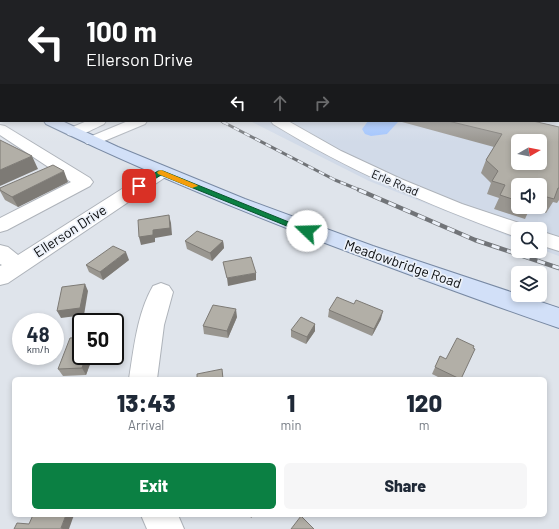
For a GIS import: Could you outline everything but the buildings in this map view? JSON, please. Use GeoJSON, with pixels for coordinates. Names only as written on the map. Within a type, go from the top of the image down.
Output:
{"type":"FeatureCollection","features":[{"type":"Feature","properties":{"kind":"main road","name":"Meadowbridge Road"},"geometry":{"type":"LineString","coordinates":[[53,122],[161,172],[307,231],[559,318]]}},
{"type":"Feature","properties":{"kind":"street"},"geometry":{"type":"LineString","coordinates":[[73,132],[97,122]]}},
{"type":"Feature","properties":{"kind":"street"},"geometry":{"type":"LineString","coordinates":[[92,141],[138,122]]}},
{"type":"Feature","properties":{"kind":"street","name":"Erle Road"},"geometry":{"type":"LineString","coordinates":[[280,122],[340,158],[395,184],[511,227]]}},
{"type":"Feature","properties":{"kind":"street"},"geometry":{"type":"LineString","coordinates":[[0,129],[84,182],[4,219]]}},
{"type":"Feature","properties":{"kind":"street"},"geometry":{"type":"LineString","coordinates":[[40,176],[60,166]]}},
{"type":"Feature","properties":{"kind":"street","name":"Ellerson Drive"},"geometry":{"type":"LineString","coordinates":[[9,272],[161,172]]}},
{"type":"Feature","properties":{"kind":"street"},"geometry":{"type":"LineString","coordinates":[[547,240],[559,244]]}},
{"type":"Feature","properties":{"kind":"street"},"geometry":{"type":"LineString","coordinates":[[0,252],[9,272]]}},
{"type":"Feature","properties":{"kind":"street"},"geometry":{"type":"LineString","coordinates":[[143,377],[151,325],[161,292]]}},
{"type":"Feature","properties":{"kind":"street"},"geometry":{"type":"LineString","coordinates":[[160,517],[166,529]]}},
{"type":"Feature","properties":{"kind":"shaded area"},"geometry":{"type":"Polygon","coordinates":[[[252,122],[367,122],[362,129],[387,134],[398,122],[485,122],[532,134],[511,134],[511,170],[547,170],[547,138],[559,141],[559,256],[547,252],[547,222],[511,222],[511,237],[369,181],[252,122]]]}},
{"type":"Feature","properties":{"kind":"shaded area"},"geometry":{"type":"Polygon","coordinates":[[[367,122],[398,122],[387,134],[371,136],[365,134],[362,129],[367,122]]]}},
{"type":"Feature","properties":{"kind":"railway"},"geometry":{"type":"LineString","coordinates":[[223,122],[335,180],[362,191]]}},
{"type":"Feature","properties":{"kind":"railway"},"geometry":{"type":"LineString","coordinates":[[359,190],[475,240],[559,268]]}},
{"type":"Feature","properties":{"kind":"slow traffic"},"geometry":{"type":"LineString","coordinates":[[161,172],[195,186]]}},
{"type":"Feature","properties":{"kind":"route"},"geometry":{"type":"LineString","coordinates":[[139,186],[161,172],[307,231]]}}]}
